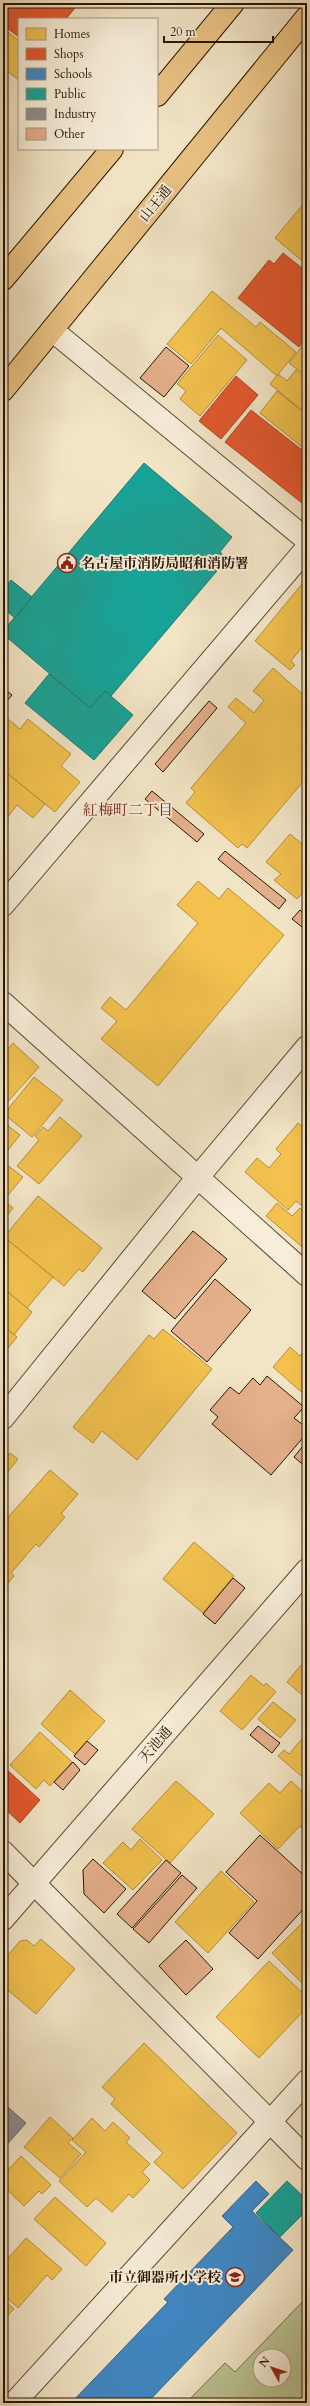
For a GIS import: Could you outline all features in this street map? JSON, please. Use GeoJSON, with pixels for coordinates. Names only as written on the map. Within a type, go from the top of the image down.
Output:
{"type":"FeatureCollection","features":[{"type":"Feature","properties":{"kind":"main road"},"geometry":{"type":"LineString","coordinates":[[158,93],[233,3]]}},
{"type":"Feature","properties":{"kind":"main road","name":"山王通"},"geometry":{"type":"LineString","coordinates":[[3,390],[307,17]]}},
{"type":"Feature","properties":{"kind":"main road"},"geometry":{"type":"LineString","coordinates":[[3,279],[111,150]]}},
{"type":"Feature","properties":{"kind":"street"},"geometry":{"type":"LineString","coordinates":[[52,330],[307,540]]}},
{"type":"Feature","properties":{"kind":"street"},"geometry":{"type":"LineString","coordinates":[[3,906],[307,548]]}},
{"type":"Feature","properties":{"kind":"street"},"geometry":{"type":"LineString","coordinates":[[3,1003],[307,1275]]}},
{"type":"Feature","properties":{"kind":"street"},"geometry":{"type":"LineString","coordinates":[[3,1418],[198,1177],[307,1047]]}},
{"type":"Feature","properties":{"kind":"street","name":"天池通"},"geometry":{"type":"LineString","coordinates":[[3,1919],[307,1570]]}},
{"type":"Feature","properties":{"kind":"street"},"geometry":{"type":"LineString","coordinates":[[3,1852],[307,2159]]}},
{"type":"Feature","properties":{"kind":"street"},"geometry":{"type":"LineString","coordinates":[[14,2403],[307,2081]]}},
{"type":"Feature","properties":{"kind":"green space"},"geometry":{"type":"Polygon","coordinates":[[[307,2297],[307,2403],[186,2403],[225,2363],[235,2372],[252,2354],[252,2388],[292,2388],[292,2348],[258,2348],[307,2297]]]}},
{"type":"Feature","properties":{"kind":"building: Homes"},"geometry":{"type":"Polygon","coordinates":[[[3,28],[18,40],[18,79],[3,68],[3,28]]]}},
{"type":"Feature","properties":{"kind":"building: Homes"},"geometry":{"type":"Polygon","coordinates":[[[305,202],[307,204],[307,265],[275,238],[305,202]]]}},
{"type":"Feature","properties":{"kind":"building: Homes"},"geometry":{"type":"Polygon","coordinates":[[[212,291],[256,327],[260,322],[296,352],[277,376],[221,328],[191,364],[167,344],[212,291]]]}},
{"type":"Feature","properties":{"kind":"building: Homes"},"geometry":{"type":"Polygon","coordinates":[[[218,335],[247,360],[200,416],[180,399],[186,391],[177,384],[218,335]]]}},
{"type":"Feature","properties":{"kind":"building: Homes"},"geometry":{"type":"Polygon","coordinates":[[[307,340],[307,377],[289,363],[307,340]]]}},
{"type":"Feature","properties":{"kind":"building: Homes"},"geometry":{"type":"Polygon","coordinates":[[[296,370],[307,380],[307,415],[270,384],[278,374],[287,381],[296,370]]]}},
{"type":"Feature","properties":{"kind":"building: Homes"},"geometry":{"type":"Polygon","coordinates":[[[277,391],[307,415],[307,451],[260,413],[277,391]]]}},
{"type":"Feature","properties":{"kind":"building: Homes"},"geometry":{"type":"Polygon","coordinates":[[[307,583],[307,641],[291,661],[295,665],[290,670],[255,641],[302,584],[307,583]]]}},
{"type":"Feature","properties":{"kind":"building: Homes"},"geometry":{"type":"Polygon","coordinates":[[[273,668],[307,698],[307,777],[247,848],[242,844],[238,848],[186,803],[195,792],[191,788],[246,723],[228,707],[236,698],[254,713],[264,700],[253,691],[273,668]]]}},
{"type":"Feature","properties":{"kind":"building: Homes"},"geometry":{"type":"Polygon","coordinates":[[[3,715],[20,729],[28,719],[71,754],[61,766],[80,782],[55,812],[3,770],[3,715]]]}},
{"type":"Feature","properties":{"kind":"building: Homes"},"geometry":{"type":"Polygon","coordinates":[[[3,770],[45,804],[33,818],[17,805],[3,823],[3,770]]]}},
{"type":"Feature","properties":{"kind":"building: Homes"},"geometry":{"type":"Polygon","coordinates":[[[290,834],[307,848],[307,896],[303,893],[297,899],[274,880],[281,874],[266,862],[290,834]]]}},
{"type":"Feature","properties":{"kind":"building: Homes"},"geometry":{"type":"Polygon","coordinates":[[[198,881],[219,899],[228,888],[284,935],[158,1086],[101,1039],[117,1021],[101,1008],[110,997],[126,1010],[198,923],[177,905],[198,881]]]}},
{"type":"Feature","properties":{"kind":"building: Homes"},"geometry":{"type":"Polygon","coordinates":[[[13,1043],[39,1067],[3,1107],[3,1055],[13,1043]]]}},
{"type":"Feature","properties":{"kind":"building: Homes"},"geometry":{"type":"Polygon","coordinates":[[[34,1077],[63,1100],[32,1137],[4,1114],[34,1077]]]}},
{"type":"Feature","properties":{"kind":"building: Homes"},"geometry":{"type":"Polygon","coordinates":[[[60,1117],[82,1136],[39,1184],[17,1166],[39,1140],[35,1136],[43,1127],[48,1131],[60,1117]]]}},
{"type":"Feature","properties":{"kind":"building: Homes"},"geometry":{"type":"Polygon","coordinates":[[[3,1122],[20,1135],[3,1156],[3,1122]]]}},
{"type":"Feature","properties":{"kind":"building: Homes"},"geometry":{"type":"Polygon","coordinates":[[[298,1123],[307,1130],[307,1210],[296,1201],[288,1210],[245,1172],[257,1158],[269,1168],[281,1154],[276,1149],[298,1123]]]}},
{"type":"Feature","properties":{"kind":"building: Homes"},"geometry":{"type":"Polygon","coordinates":[[[3,1162],[23,1177],[8,1195],[3,1191],[3,1162]]]}},
{"type":"Feature","properties":{"kind":"building: Homes"},"geometry":{"type":"Polygon","coordinates":[[[38,1196],[102,1248],[83,1272],[79,1269],[64,1286],[4,1237],[38,1196]]]}},
{"type":"Feature","properties":{"kind":"building: Homes"},"geometry":{"type":"Polygon","coordinates":[[[3,1200],[13,1208],[3,1221],[3,1200]]]}},
{"type":"Feature","properties":{"kind":"building: Homes"},"geometry":{"type":"Polygon","coordinates":[[[277,1203],[292,1216],[300,1208],[307,1214],[307,1251],[266,1216],[277,1203]]]}},
{"type":"Feature","properties":{"kind":"building: Homes"},"geometry":{"type":"Polygon","coordinates":[[[4,1237],[53,1277],[27,1308],[3,1288],[4,1237]]]}},
{"type":"Feature","properties":{"kind":"building: Homes"},"geometry":{"type":"Polygon","coordinates":[[[3,1288],[32,1312],[14,1335],[3,1326],[3,1288]]]}},
{"type":"Feature","properties":{"kind":"building: Homes"},"geometry":{"type":"Polygon","coordinates":[[[3,1326],[17,1337],[3,1354],[3,1326]]]}},
{"type":"Feature","properties":{"kind":"building: Homes"},"geometry":{"type":"Polygon","coordinates":[[[163,1329],[212,1369],[137,1460],[102,1431],[93,1443],[73,1427],[149,1335],[154,1339],[163,1329]]]}},
{"type":"Feature","properties":{"kind":"building: Homes"},"geometry":{"type":"Polygon","coordinates":[[[290,1347],[300,1356],[307,1347],[307,1397],[273,1367],[290,1347]]]}},
{"type":"Feature","properties":{"kind":"building: Homes"},"geometry":{"type":"Polygon","coordinates":[[[10,1453],[18,1459],[3,1478],[3,1462],[10,1453]]]}},
{"type":"Feature","properties":{"kind":"building: Homes"},"geometry":{"type":"Polygon","coordinates":[[[50,1470],[78,1494],[61,1514],[65,1517],[39,1547],[36,1544],[11,1573],[14,1576],[3,1589],[3,1523],[50,1470]]]}},
{"type":"Feature","properties":{"kind":"building: Homes"},"geometry":{"type":"Polygon","coordinates":[[[194,1542],[234,1576],[203,1613],[163,1579],[194,1542]]]}},
{"type":"Feature","properties":{"kind":"building: Homes"},"geometry":{"type":"Polygon","coordinates":[[[301,1665],[307,1670],[307,1699],[287,1682],[301,1665]]]}},
{"type":"Feature","properties":{"kind":"building: Homes"},"geometry":{"type":"Polygon","coordinates":[[[251,1675],[264,1686],[266,1683],[276,1692],[242,1730],[220,1711],[251,1675]]]}},
{"type":"Feature","properties":{"kind":"building: Homes"},"geometry":{"type":"Polygon","coordinates":[[[70,1690],[105,1721],[75,1754],[41,1724],[70,1690]]]}},
{"type":"Feature","properties":{"kind":"building: Homes"},"geometry":{"type":"Polygon","coordinates":[[[273,1702],[296,1720],[280,1738],[258,1719],[273,1702]]]}},
{"type":"Feature","properties":{"kind":"building: Homes"},"geometry":{"type":"Polygon","coordinates":[[[40,1732],[72,1762],[50,1786],[44,1780],[36,1789],[10,1765],[40,1732]]]}},
{"type":"Feature","properties":{"kind":"building: Homes"},"geometry":{"type":"Polygon","coordinates":[[[307,1733],[307,1781],[278,1756],[284,1750],[289,1754],[307,1733]]]}},
{"type":"Feature","properties":{"kind":"building: Homes"},"geometry":{"type":"Polygon","coordinates":[[[176,1781],[214,1814],[170,1863],[132,1829],[176,1781]]]}},
{"type":"Feature","properties":{"kind":"building: Homes"},"geometry":{"type":"Polygon","coordinates":[[[291,1781],[307,1796],[307,1834],[300,1826],[278,1849],[240,1813],[269,1783],[280,1793],[291,1781]]]}},
{"type":"Feature","properties":{"kind":"building: Homes"},"geometry":{"type":"Polygon","coordinates":[[[140,1839],[162,1860],[133,1890],[103,1863],[123,1842],[131,1850],[140,1839]]]}},
{"type":"Feature","properties":{"kind":"building: Homes"},"geometry":{"type":"Polygon","coordinates":[[[221,1871],[254,1902],[208,1953],[175,1922],[221,1871]]]}},
{"type":"Feature","properties":{"kind":"building: Homes"},"geometry":{"type":"Polygon","coordinates":[[[307,1918],[307,1988],[272,1953],[307,1918]]]}},
{"type":"Feature","properties":{"kind":"building: Homes"},"geometry":{"type":"Polygon","coordinates":[[[41,1939],[75,1969],[36,2014],[3,1986],[3,1961],[20,1941],[27,1940],[34,1946],[41,1939]]]}},
{"type":"Feature","properties":{"kind":"building: Homes"},"geometry":{"type":"Polygon","coordinates":[[[269,1961],[307,1997],[307,2007],[259,2058],[216,2017],[269,1961]]]}},
{"type":"Feature","properties":{"kind":"building: Homes"},"geometry":{"type":"Polygon","coordinates":[[[144,2043],[237,2133],[183,2189],[154,2162],[163,2153],[111,2104],[115,2099],[102,2087],[144,2043]]]}},
{"type":"Feature","properties":{"kind":"building: Homes"},"geometry":{"type":"Polygon","coordinates":[[[50,2117],[73,2138],[68,2143],[81,2154],[60,2178],[24,2147],[50,2117]]]}},
{"type":"Feature","properties":{"kind":"building: Homes"},"geometry":{"type":"Polygon","coordinates":[[[92,2118],[105,2131],[113,2122],[130,2138],[126,2142],[150,2164],[142,2172],[150,2180],[133,2198],[129,2194],[112,2212],[96,2198],[87,2207],[59,2181],[86,2152],[72,2140],[92,2118]]]}},
{"type":"Feature","properties":{"kind":"building: Homes"},"geometry":{"type":"Polygon","coordinates":[[[21,2156],[51,2185],[42,2194],[39,2191],[24,2206],[3,2186],[3,2175],[21,2156]]]}},
{"type":"Feature","properties":{"kind":"building: Homes"},"geometry":{"type":"Polygon","coordinates":[[[55,2197],[106,2243],[86,2266],[34,2219],[55,2197]]]}},
{"type":"Feature","properties":{"kind":"building: Homes"},"geometry":{"type":"Polygon","coordinates":[[[26,2238],[62,2269],[52,2280],[47,2275],[18,2308],[3,2294],[3,2264],[26,2238]]]}},
{"type":"Feature","properties":{"kind":"building: Homes"},"geometry":{"type":"Polygon","coordinates":[[[3,2299],[14,2309],[3,2320],[3,2299]]]}},
{"type":"Feature","properties":{"kind":"building: Shops"},"geometry":{"type":"Polygon","coordinates":[[[3,3],[79,3],[67,18],[18,18],[18,36],[3,25],[3,3]]]}},
{"type":"Feature","properties":{"kind":"building: Shops"},"geometry":{"type":"Polygon","coordinates":[[[307,182],[307,193],[302,188],[307,182]]]}},
{"type":"Feature","properties":{"kind":"building: Shops"},"geometry":{"type":"Polygon","coordinates":[[[283,253],[307,272],[307,337],[299,347],[238,298],[269,260],[274,264],[283,253]]]}},
{"type":"Feature","properties":{"kind":"building: Shops"},"geometry":{"type":"Polygon","coordinates":[[[236,376],[258,395],[221,439],[199,421],[236,376]]]}},
{"type":"Feature","properties":{"kind":"building: Shops"},"geometry":{"type":"Polygon","coordinates":[[[251,410],[307,454],[307,507],[225,442],[251,410]]]}},
{"type":"Feature","properties":{"kind":"building: Shops"},"geometry":{"type":"Polygon","coordinates":[[[5,1768],[40,1800],[20,1823],[3,1807],[3,1770],[5,1768]]]}},
{"type":"Feature","properties":{"kind":"building: Schools"},"geometry":{"type":"Polygon","coordinates":[[[256,2181],[269,2194],[252,2211],[293,2250],[147,2403],[71,2403],[168,2302],[164,2299],[233,2227],[222,2216],[256,2181]]]}},
{"type":"Feature","properties":{"kind":"building: Public","name":"名古屋市消防局昭和消防署"},"geometry":{"type":"Polygon","coordinates":[[[144,463],[232,537],[220,552],[227,559],[111,696],[105,691],[90,708],[3,634],[3,631],[144,463]]]}},
{"type":"Feature","properties":{"kind":"building: Public"},"geometry":{"type":"Polygon","coordinates":[[[11,580],[32,597],[15,618],[3,608],[3,590],[11,580]]]}},
{"type":"Feature","properties":{"kind":"building: Public"},"geometry":{"type":"Polygon","coordinates":[[[49,674],[90,708],[105,691],[133,715],[94,760],[25,703],[49,674]]]}},
{"type":"Feature","properties":{"kind":"building: Public"},"geometry":{"type":"Polygon","coordinates":[[[287,2181],[307,2200],[307,2210],[280,2237],[256,2213],[287,2181]]]}},
{"type":"Feature","properties":{"kind":"building: Industry"},"geometry":{"type":"Polygon","coordinates":[[[3,2103],[26,2123],[3,2149],[3,2103]]]}},
{"type":"Feature","properties":{"kind":"building: Other"},"geometry":{"type":"Polygon","coordinates":[[[166,347],[189,366],[164,397],[140,378],[166,347]]]}},
{"type":"Feature","properties":{"kind":"building: Other"},"geometry":{"type":"Polygon","coordinates":[[[3,688],[12,695],[6,702],[3,700],[3,688]]]}},
{"type":"Feature","properties":{"kind":"building: Other"},"geometry":{"type":"Polygon","coordinates":[[[209,701],[217,708],[163,772],[155,764],[209,701]]]}},
{"type":"Feature","properties":{"kind":"building: Other"},"geometry":{"type":"Polygon","coordinates":[[[152,791],[204,834],[197,842],[145,799],[152,791]]]}},
{"type":"Feature","properties":{"kind":"building: Other"},"geometry":{"type":"Polygon","coordinates":[[[225,851],[286,900],[279,909],[218,859],[225,851]]]}},
{"type":"Feature","properties":{"kind":"building: Other"},"geometry":{"type":"Polygon","coordinates":[[[300,910],[307,916],[307,931],[292,919],[300,910]]]}},
{"type":"Feature","properties":{"kind":"building: Other"},"geometry":{"type":"Polygon","coordinates":[[[193,1231],[227,1259],[175,1319],[142,1291],[193,1231]]]}},
{"type":"Feature","properties":{"kind":"building: Other"},"geometry":{"type":"Polygon","coordinates":[[[215,1279],[251,1310],[207,1362],[171,1331],[215,1279]]]}},
{"type":"Feature","properties":{"kind":"building: Other"},"geometry":{"type":"Polygon","coordinates":[[[267,1376],[304,1407],[294,1418],[307,1428],[307,1433],[271,1475],[212,1424],[218,1417],[210,1410],[230,1387],[239,1394],[253,1378],[260,1385],[267,1376]]]}},
{"type":"Feature","properties":{"kind":"building: Other"},"geometry":{"type":"Polygon","coordinates":[[[307,1441],[307,1468],[294,1457],[307,1441]]]}},
{"type":"Feature","properties":{"kind":"building: Other"},"geometry":{"type":"Polygon","coordinates":[[[233,1578],[245,1588],[215,1624],[203,1614],[233,1578]]]}},
{"type":"Feature","properties":{"kind":"building: Other"},"geometry":{"type":"Polygon","coordinates":[[[258,1726],[280,1743],[272,1753],[250,1735],[258,1726]]]}},
{"type":"Feature","properties":{"kind":"building: Other"},"geometry":{"type":"Polygon","coordinates":[[[87,1741],[98,1750],[85,1765],[74,1756],[87,1741]]]}},
{"type":"Feature","properties":{"kind":"building: Other"},"geometry":{"type":"Polygon","coordinates":[[[73,1762],[80,1770],[63,1790],[54,1782],[73,1762]]]}},
{"type":"Feature","properties":{"kind":"building: Other"},"geometry":{"type":"Polygon","coordinates":[[[260,1835],[307,1878],[307,1905],[258,1959],[229,1933],[257,1901],[226,1872],[260,1835]]]}},
{"type":"Feature","properties":{"kind":"building: Other"},"geometry":{"type":"Polygon","coordinates":[[[93,1859],[126,1889],[104,1913],[84,1894],[83,1870],[93,1859]]]}},
{"type":"Feature","properties":{"kind":"building: Other"},"geometry":{"type":"Polygon","coordinates":[[[166,1860],[181,1873],[132,1928],[117,1914],[166,1860]]]}},
{"type":"Feature","properties":{"kind":"building: Other"},"geometry":{"type":"Polygon","coordinates":[[[182,1875],[197,1888],[149,1943],[133,1929],[182,1875]]]}},
{"type":"Feature","properties":{"kind":"building: Other"},"geometry":{"type":"Polygon","coordinates":[[[186,1940],[213,1969],[186,1995],[159,1966],[186,1940]]]}},
{"type":"Feature","properties":{"kind":"place","name":"名古屋市消防局昭和消防署"},"geometry":{"type":"Point","coordinates":[67,563]}},
{"type":"Feature","properties":{"kind":"place","name":"市立御器所小学校"},"geometry":{"type":"Point","coordinates":[235,2277]}},
{"type":"Feature","properties":{"kind":"district","name":"紅梅町二丁目"},"geometry":{"type":"Point","coordinates":[128,810]}}]}
